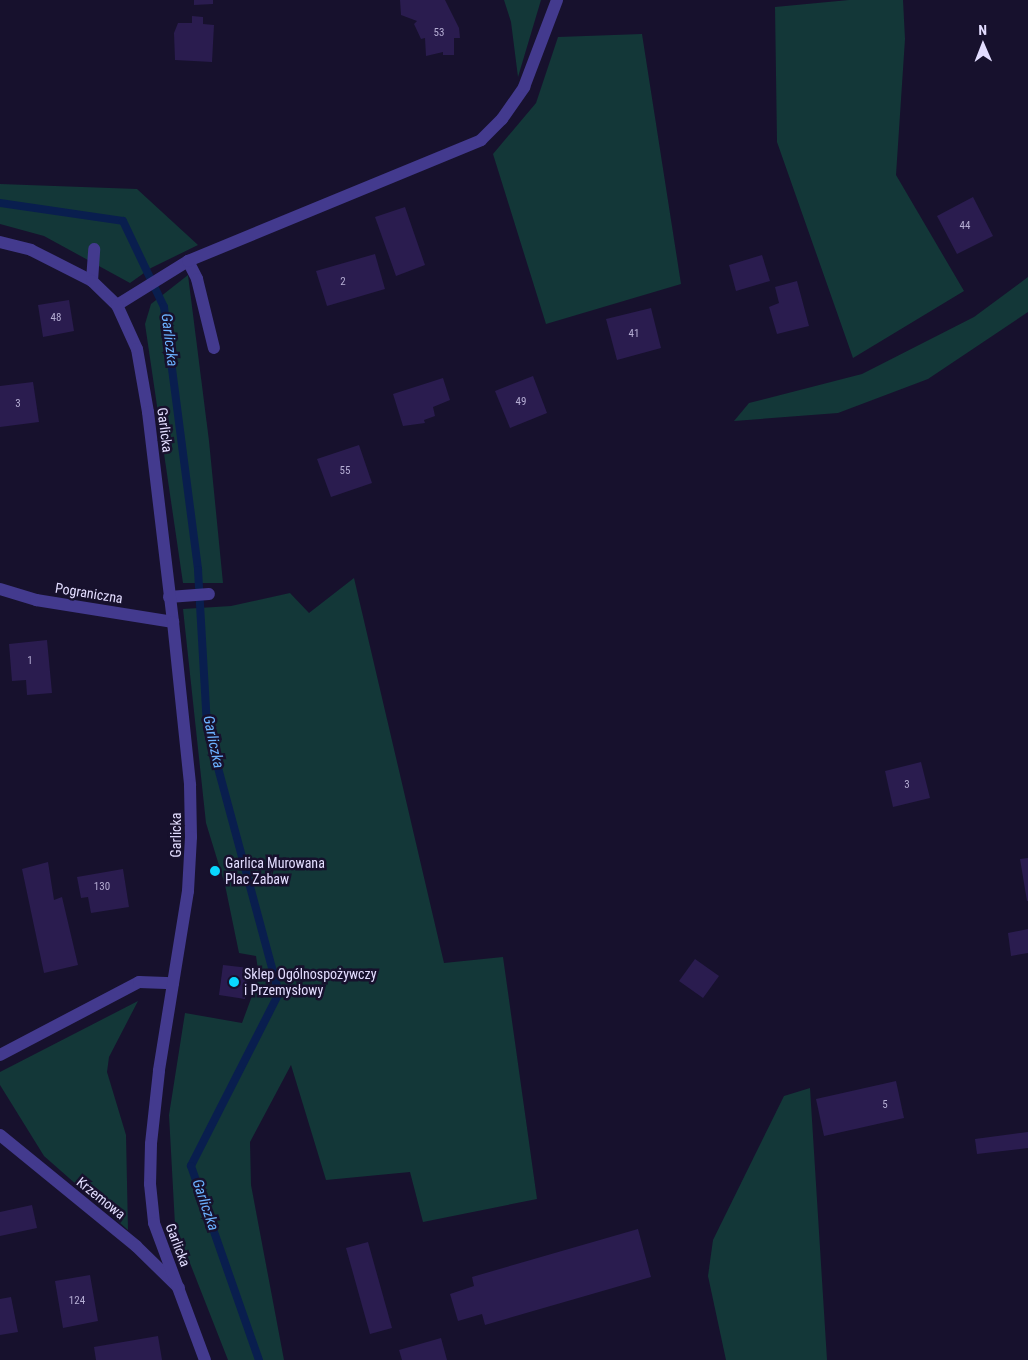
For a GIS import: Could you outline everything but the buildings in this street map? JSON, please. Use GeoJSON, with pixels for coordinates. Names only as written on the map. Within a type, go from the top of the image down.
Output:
{"type":"FeatureCollection","features":[{"type":"Feature","properties":{"kind":"street"},"geometry":{"type":"LineString","coordinates":[[0,242],[32,250],[92,281],[117,305],[188,261],[481,140],[502,119],[524,87],[557,0]]}},
{"type":"Feature","properties":{"kind":"street"},"geometry":{"type":"LineString","coordinates":[[92,281],[94,249]]}},
{"type":"Feature","properties":{"kind":"street"},"geometry":{"type":"LineString","coordinates":[[188,261],[197,279],[214,348]]}},
{"type":"Feature","properties":{"kind":"street","name":"Garlicka"},"geometry":{"type":"LineString","coordinates":[[117,305],[137,349],[148,412],[175,597],[173,622],[190,785],[191,836],[188,891],[153,1127],[150,1184],[154,1223],[205,1360]]}},
{"type":"Feature","properties":{"kind":"street","name":"Pograniczna"},"geometry":{"type":"LineString","coordinates":[[0,589],[36,600],[173,622]]}},
{"type":"Feature","properties":{"kind":"street"},"geometry":{"type":"LineString","coordinates":[[175,597],[209,594]]}},
{"type":"Feature","properties":{"kind":"street"},"geometry":{"type":"LineString","coordinates":[[0,1055],[139,982],[173,983]]}},
{"type":"Feature","properties":{"kind":"street","name":"Krzemowa"},"geometry":{"type":"LineString","coordinates":[[0,1135],[136,1246],[179,1288]]}},
{"type":"Feature","properties":{"kind":"green space"},"geometry":{"type":"Polygon","coordinates":[[[504,0],[541,0],[518,77],[511,22],[504,0]]]}},
{"type":"Feature","properties":{"kind":"green space"},"geometry":{"type":"Polygon","coordinates":[[[849,0],[903,0],[905,39],[896,175],[964,291],[853,358],[777,142],[775,7],[849,0]]]}},
{"type":"Feature","properties":{"kind":"green space"},"geometry":{"type":"Polygon","coordinates":[[[642,34],[681,284],[546,324],[493,154],[536,103],[558,37],[642,34]]]}},
{"type":"Feature","properties":{"kind":"green space"},"geometry":{"type":"Polygon","coordinates":[[[0,184],[137,189],[198,245],[151,268],[130,283],[44,236],[0,224],[0,184]]]}},
{"type":"Feature","properties":{"kind":"green space"},"geometry":{"type":"Polygon","coordinates":[[[188,275],[209,441],[223,583],[183,583],[145,324],[151,304],[188,275]]]}},
{"type":"Feature","properties":{"kind":"green space"},"geometry":{"type":"Polygon","coordinates":[[[1028,277],[1028,312],[928,379],[838,413],[734,421],[749,403],[862,374],[974,317],[1028,277]]]}},
{"type":"Feature","properties":{"kind":"green space"},"geometry":{"type":"Polygon","coordinates":[[[354,578],[444,963],[503,957],[537,1199],[423,1222],[410,1172],[326,1180],[291,1065],[250,1142],[251,1185],[284,1360],[228,1360],[175,1225],[169,1115],[185,1013],[242,1023],[259,977],[256,956],[239,953],[225,885],[206,823],[183,609],[231,606],[290,593],[309,613],[354,578]]]}},
{"type":"Feature","properties":{"kind":"green space"},"geometry":{"type":"Polygon","coordinates":[[[138,1001],[109,1057],[107,1072],[126,1135],[128,1230],[44,1156],[0,1085],[0,1072],[138,1001]]]}},
{"type":"Feature","properties":{"kind":"green space"},"geometry":{"type":"Polygon","coordinates":[[[810,1088],[827,1360],[726,1360],[708,1276],[713,1240],[784,1096],[810,1088]]]}},
{"type":"Feature","properties":{"kind":"waterway","name":"Garliczka"},"geometry":{"type":"LineString","coordinates":[[0,203],[123,221],[164,307],[198,570],[207,727],[279,993],[191,1166],[259,1360]]}},
{"type":"Feature","properties":{"kind":"place","name":"Garlica Murowana Plac Zabaw"},"geometry":{"type":"Point","coordinates":[215,871]}},
{"type":"Feature","properties":{"kind":"place","name":"Sklep Ogólnospożywczy i Przemysłowy"},"geometry":{"type":"Point","coordinates":[234,982]}}]}
